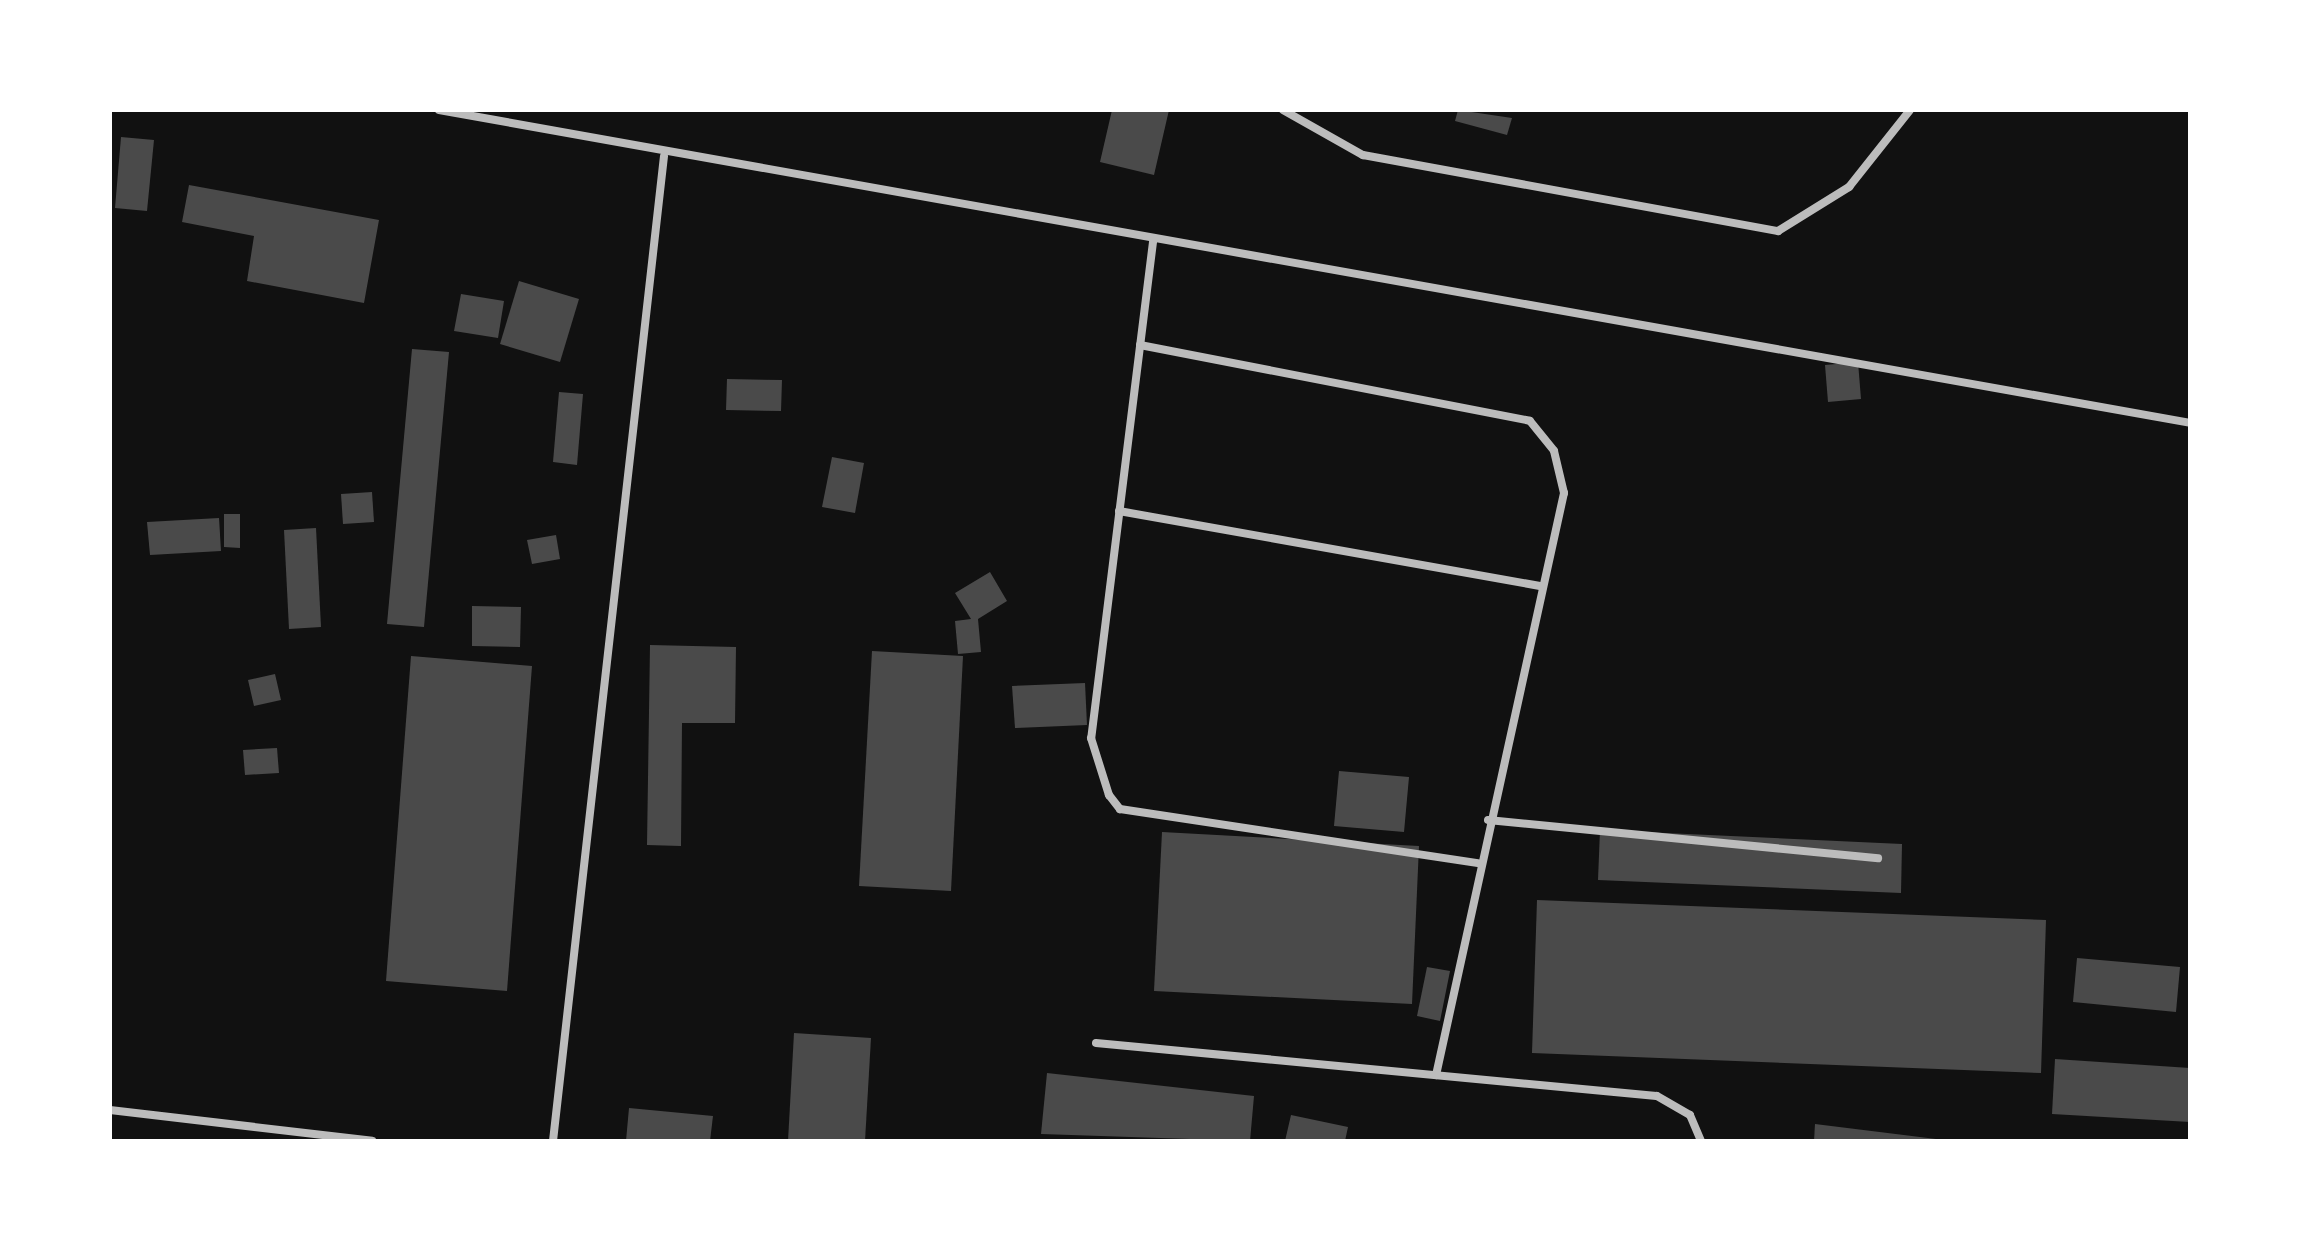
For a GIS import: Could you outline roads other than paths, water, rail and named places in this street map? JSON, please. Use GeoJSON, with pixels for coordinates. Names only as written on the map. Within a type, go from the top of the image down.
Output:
{"type":"FeatureCollection","features":[{"type":"Feature","properties":{"kind":"lane"},"geometry":{"type":"LineString","coordinates":[[439,110],[664,156],[2190,423]]}},
{"type":"Feature","properties":{"kind":"lane"},"geometry":{"type":"LineString","coordinates":[[1283,110],[1363,155],[1778,232],[1849,187],[1910,110]]}},
{"type":"Feature","properties":{"kind":"lane"},"geometry":{"type":"LineString","coordinates":[[554,1141],[664,156]]}},
{"type":"Feature","properties":{"kind":"lane"},"geometry":{"type":"LineString","coordinates":[[1152,242],[1091,738],[1120,809],[1478,863]]}},
{"type":"Feature","properties":{"kind":"lane"},"geometry":{"type":"LineString","coordinates":[[1140,344],[1530,421],[1554,451],[1564,493],[1478,863],[1436,1074]]}},
{"type":"Feature","properties":{"kind":"lane"},"geometry":{"type":"LineString","coordinates":[[1119,511],[1541,586]]}},
{"type":"Feature","properties":{"kind":"lane"},"geometry":{"type":"LineString","coordinates":[[1488,820],[1878,858]]}},
{"type":"Feature","properties":{"kind":"lane"},"geometry":{"type":"LineString","coordinates":[[1096,1043],[1657,1096],[1690,1115],[1700,1141]]}},
{"type":"Feature","properties":{"kind":"lane"},"geometry":{"type":"LineString","coordinates":[[110,1110],[372,1141]]}}]}
